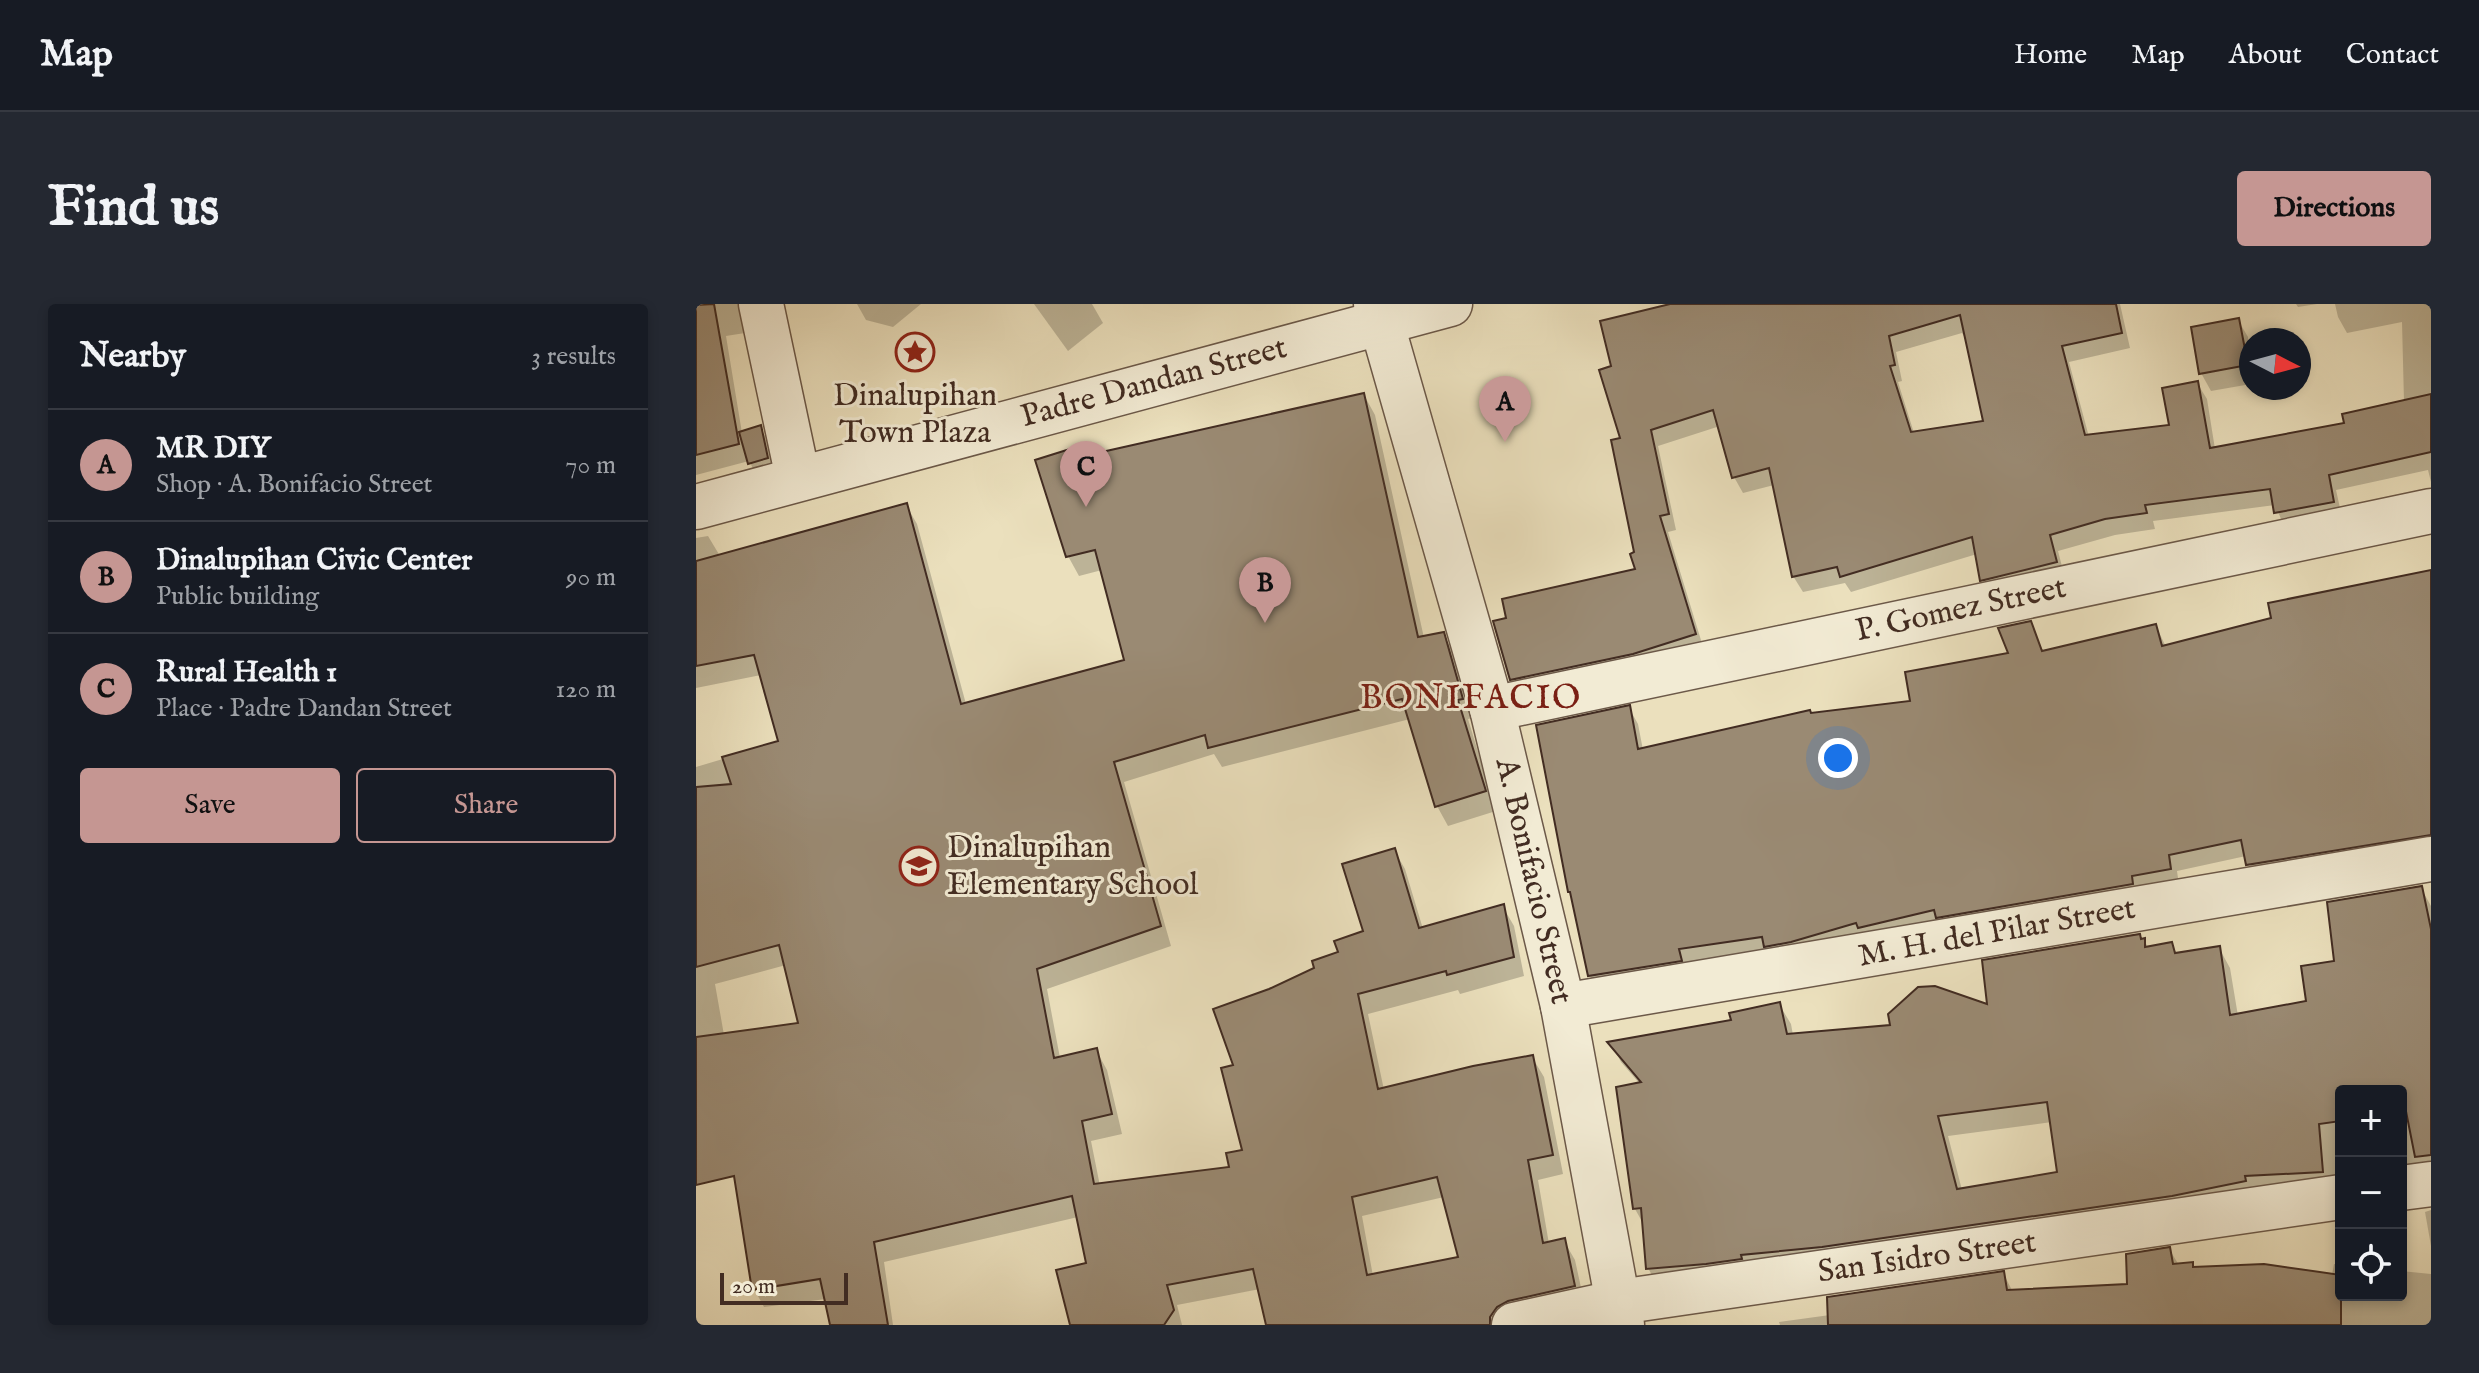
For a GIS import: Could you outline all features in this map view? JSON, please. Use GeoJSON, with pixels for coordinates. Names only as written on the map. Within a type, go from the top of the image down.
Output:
{"type":"FeatureCollection","features":[{"type":"Feature","properties":{"kind":"street"},"geometry":{"type":"LineString","coordinates":[[761,304],[798,478]]}},
{"type":"Feature","properties":{"kind":"street","name":"Padre Dandan Street"},"geometry":{"type":"LineString","coordinates":[[696,507],[1378,313],[1450,304]]}},
{"type":"Feature","properties":{"kind":"street","name":"A. Bonifacio Street"},"geometry":{"type":"LineString","coordinates":[[1378,313],[1492,709],[1563,1006],[1620,1314]]}},
{"type":"Feature","properties":{"kind":"street","name":"P. Gomez Street"},"geometry":{"type":"LineString","coordinates":[[1492,709],[2431,511]]}},
{"type":"Feature","properties":{"kind":"street","name":"M. H. del Pilar Street"},"geometry":{"type":"LineString","coordinates":[[1563,1006],[2431,859]]}},
{"type":"Feature","properties":{"kind":"street"},"geometry":{"type":"LineString","coordinates":[[2407,1187],[2431,1184]]}},
{"type":"Feature","properties":{"kind":"street","name":"San Isidro Street"},"geometry":{"type":"LineString","coordinates":[[1514,1325],[1620,1314],[2335,1198]]}},
{"type":"Feature","properties":{"kind":"building"},"geometry":{"type":"Polygon","coordinates":[[[714,304],[739,444],[696,455],[696,305],[714,304]]]}},
{"type":"Feature","properties":{"kind":"building"},"geometry":{"type":"Polygon","coordinates":[[[1670,304],[2116,304],[2122,333],[2062,346],[2085,435],[2169,425],[2162,388],[2198,381],[2210,448],[2344,423],[2342,414],[2431,394],[2431,452],[2329,475],[2334,502],[2274,513],[2270,489],[2145,505],[2147,513],[2105,519],[2050,535],[2057,562],[1980,581],[1972,537],[1840,577],[1837,567],[1792,577],[1769,468],[1732,478],[1713,410],[1651,430],[1669,514],[1660,516],[1696,634],[1633,654],[1510,680],[1493,621],[1506,618],[1502,599],[1635,569],[1611,440],[1620,438],[1599,370],[1611,366],[1600,321],[1670,304]],[[1960,315],[1889,336],[1895,365],[1890,366],[1911,432],[1983,421],[1960,315]]]}},
{"type":"Feature","properties":{"kind":"building"},"geometry":{"type":"Polygon","coordinates":[[[2239,318],[2239,367],[2199,374],[2191,327],[2239,318]]]}},
{"type":"Feature","properties":{"kind":"building"},"geometry":{"type":"Polygon","coordinates":[[[1364,393],[1418,637],[1444,632],[1463,699],[1458,700],[1486,791],[1435,807],[1402,699],[1208,748],[1205,735],[1114,762],[1161,926],[1037,969],[1054,1058],[1097,1048],[1112,1114],[1082,1121],[1094,1184],[1229,1167],[1226,1153],[1242,1150],[1221,1068],[1233,1065],[1213,1009],[1269,989],[1314,968],[1312,961],[1338,952],[1334,941],[1363,931],[1342,864],[1395,848],[1419,928],[1504,904],[1514,957],[1358,994],[1378,1089],[1533,1055],[1553,1155],[1528,1160],[1543,1243],[1565,1238],[1575,1286],[1508,1301],[1497,1307],[1490,1317],[1490,1325],[1266,1325],[1253,1269],[1167,1285],[1174,1310],[1164,1325],[1070,1325],[1056,1270],[1086,1263],[1072,1196],[874,1242],[888,1325],[830,1325],[820,1279],[752,1290],[734,1176],[696,1185],[696,1037],[798,1023],[779,945],[696,967],[696,787],[731,784],[722,757],[778,741],[754,655],[696,666],[696,561],[907,503],[961,704],[1124,660],[1095,550],[1066,557],[1035,460],[1073,448],[1075,458],[1364,393]],[[1437,1177],[1352,1197],[1367,1275],[1458,1257],[1437,1177]]]}},
{"type":"Feature","properties":{"kind":"building"},"geometry":{"type":"Polygon","coordinates":[[[761,425],[768,458],[748,464],[739,432],[761,425]]]}},
{"type":"Feature","properties":{"kind":"building"},"geometry":{"type":"Polygon","coordinates":[[[2431,570],[2431,835],[2246,865],[2241,840],[2169,855],[2171,869],[2132,876],[2133,884],[1936,918],[1934,910],[1858,928],[1856,923],[1764,947],[1762,937],[1679,949],[1682,961],[1588,976],[1568,892],[1536,725],[1630,705],[1638,749],[1810,710],[1811,713],[1910,701],[1905,672],[2008,653],[1998,628],[2031,621],[2042,651],[2156,624],[2162,646],[2271,618],[2268,603],[2431,570]]]}},
{"type":"Feature","properties":{"kind":"building"},"geometry":{"type":"Polygon","coordinates":[[[2422,886],[2431,929],[2431,1155],[2415,1157],[2407,1116],[2407,1085],[2335,1085],[2335,1122],[2319,1124],[2323,1172],[2245,1176],[2246,1181],[2172,1196],[1822,1247],[1741,1255],[1742,1259],[1706,1264],[1646,1269],[1641,1208],[1633,1209],[1616,1087],[1641,1082],[1607,1042],[1731,1020],[1729,1013],[1780,1002],[1787,1034],[1890,1025],[1888,1014],[1918,987],[1935,986],[1987,1004],[1982,960],[2140,934],[2141,939],[2145,938],[2145,947],[2172,942],[2175,953],[2220,946],[2230,1015],[2306,1001],[2301,966],[2334,961],[2327,902],[2422,886]],[[2047,1102],[1938,1116],[1957,1189],[2057,1172],[2047,1102]]]}},
{"type":"Feature","properties":{"kind":"building"},"geometry":{"type":"Polygon","coordinates":[[[2170,1247],[2173,1264],[2193,1262],[2193,1267],[2264,1264],[2335,1274],[2335,1301],[2341,1301],[2341,1325],[1828,1325],[1827,1297],[2004,1271],[2007,1290],[2127,1284],[2126,1254],[2170,1247]]]}},
{"type":"Feature","properties":{"kind":"place","name":"Dinalupihan Town Plaza"},"geometry":{"type":"Point","coordinates":[915,352]}},
{"type":"Feature","properties":{"kind":"place","name":"MR DIY"},"geometry":{"type":"Point","coordinates":[1505,442]}},
{"type":"Feature","properties":{"kind":"place","name":"Rural Health 1"},"geometry":{"type":"Point","coordinates":[1086,507]}},
{"type":"Feature","properties":{"kind":"place","name":"Dinalupihan Civic Center"},"geometry":{"type":"Point","coordinates":[1265,623]}},
{"type":"Feature","properties":{"kind":"place","name":"Dinalupihan Elementary School"},"geometry":{"type":"Point","coordinates":[919,866]}},
{"type":"Feature","properties":{"kind":"district","name":"BONIFACIO"},"geometry":{"type":"Point","coordinates":[1471,698]}}]}
